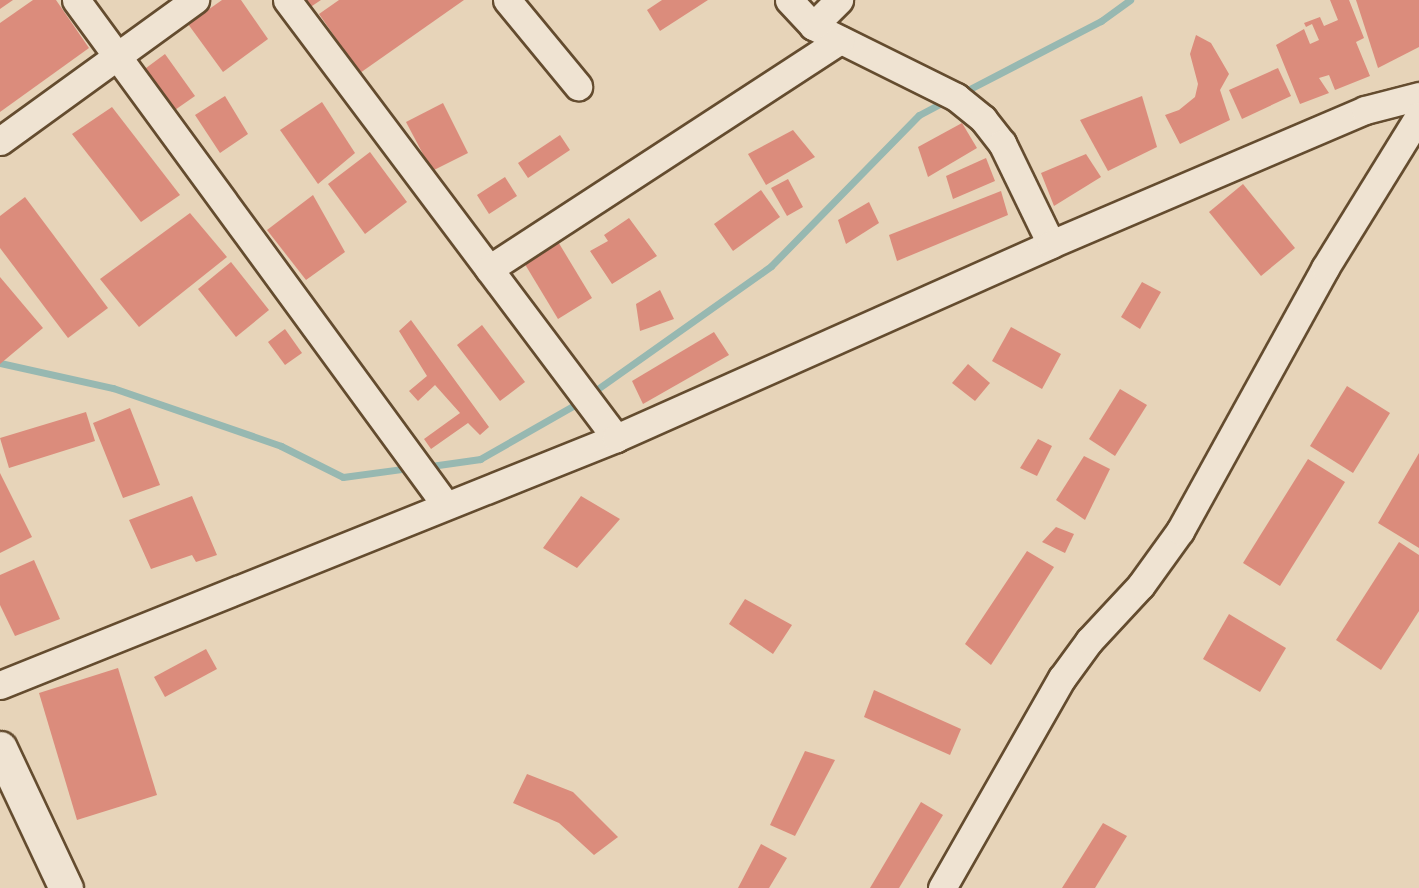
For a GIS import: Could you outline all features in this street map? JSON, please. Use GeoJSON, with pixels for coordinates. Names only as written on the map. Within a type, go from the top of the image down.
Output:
{"type":"FeatureCollection","features":[{"type":"Feature","properties":{"kind":"main road"},"geometry":{"type":"LineString","coordinates":[[0,748],[66,888]]}},
{"type":"Feature","properties":{"kind":"street"},"geometry":{"type":"LineString","coordinates":[[76,0],[116,58],[445,504]]}},
{"type":"Feature","properties":{"kind":"street"},"geometry":{"type":"LineString","coordinates":[[0,141],[195,0]]}},
{"type":"Feature","properties":{"kind":"street"},"geometry":{"type":"LineString","coordinates":[[287,0],[616,438]]}},
{"type":"Feature","properties":{"kind":"street"},"geometry":{"type":"LineString","coordinates":[[507,0],[578,86]]}},
{"type":"Feature","properties":{"kind":"street"},"geometry":{"type":"LineString","coordinates":[[789,0],[813,26],[956,97],[983,119],[1002,143],[1051,244]]}},
{"type":"Feature","properties":{"kind":"street"},"geometry":{"type":"LineString","coordinates":[[813,26],[839,0]]}},
{"type":"Feature","properties":{"kind":"street"},"geometry":{"type":"LineString","coordinates":[[489,269],[840,40]]}},
{"type":"Feature","properties":{"kind":"street"},"geometry":{"type":"LineString","coordinates":[[0,685],[445,504],[616,438],[1051,244],[1365,110],[1419,96]]}},
{"type":"Feature","properties":{"kind":"street"},"geometry":{"type":"LineString","coordinates":[[942,888],[1062,678],[1089,641],[1141,585],[1180,531],[1325,268],[1419,116]]}},
{"type":"Feature","properties":{"kind":"building"},"geometry":{"type":"Polygon","coordinates":[[[0,0],[13,0],[0,9],[0,0]]]}},
{"type":"Feature","properties":{"kind":"building"},"geometry":{"type":"Polygon","coordinates":[[[33,0],[56,0],[89,48],[0,112],[0,23],[33,0]]]}},
{"type":"Feature","properties":{"kind":"building"},"geometry":{"type":"Polygon","coordinates":[[[222,0],[241,0],[268,39],[223,72],[188,24],[222,0]]]}},
{"type":"Feature","properties":{"kind":"building"},"geometry":{"type":"Polygon","coordinates":[[[304,0],[321,0],[309,8],[304,0]]]}},
{"type":"Feature","properties":{"kind":"building"},"geometry":{"type":"Polygon","coordinates":[[[339,0],[464,0],[360,73],[319,14],[339,0]]]}},
{"type":"Feature","properties":{"kind":"building"},"geometry":{"type":"Polygon","coordinates":[[[662,0],[708,0],[660,31],[647,10],[662,0]]]}},
{"type":"Feature","properties":{"kind":"building"},"geometry":{"type":"Polygon","coordinates":[[[1330,0],[1349,0],[1364,38],[1356,42],[1370,76],[1335,90],[1329,75],[1319,78],[1329,93],[1300,104],[1276,45],[1304,29],[1310,44],[1319,40],[1312,24],[1306,27],[1304,23],[1320,17],[1324,26],[1338,20],[1330,0]]]}},
{"type":"Feature","properties":{"kind":"building"},"geometry":{"type":"Polygon","coordinates":[[[1356,0],[1419,0],[1419,47],[1378,68],[1356,0]]]}},
{"type":"Feature","properties":{"kind":"building"},"geometry":{"type":"Polygon","coordinates":[[[1196,35],[1211,43],[1229,74],[1220,90],[1230,120],[1180,144],[1165,115],[1179,110],[1195,97],[1198,84],[1190,54],[1196,35]]]}},
{"type":"Feature","properties":{"kind":"building"},"geometry":{"type":"Polygon","coordinates":[[[165,54],[195,96],[172,112],[142,71],[165,54]]]}},
{"type":"Feature","properties":{"kind":"building"},"geometry":{"type":"Polygon","coordinates":[[[1278,68],[1291,96],[1242,119],[1229,90],[1278,68]]]}},
{"type":"Feature","properties":{"kind":"building"},"geometry":{"type":"Polygon","coordinates":[[[225,96],[248,134],[220,153],[195,115],[225,96]]]}},
{"type":"Feature","properties":{"kind":"building"},"geometry":{"type":"Polygon","coordinates":[[[1142,96],[1157,147],[1108,171],[1080,120],[1142,96]]]}},
{"type":"Feature","properties":{"kind":"building"},"geometry":{"type":"Polygon","coordinates":[[[322,102],[355,153],[318,184],[280,130],[322,102]]]}},
{"type":"Feature","properties":{"kind":"building"},"geometry":{"type":"Polygon","coordinates":[[[443,103],[468,153],[432,171],[406,122],[443,103]]]}},
{"type":"Feature","properties":{"kind":"building"},"geometry":{"type":"Polygon","coordinates":[[[112,107],[180,195],[141,222],[72,134],[112,107]]]}},
{"type":"Feature","properties":{"kind":"building"},"geometry":{"type":"Polygon","coordinates":[[[962,123],[977,148],[928,177],[918,147],[962,123]]]}},
{"type":"Feature","properties":{"kind":"building"},"geometry":{"type":"Polygon","coordinates":[[[793,130],[815,157],[766,185],[748,154],[793,130]]]}},
{"type":"Feature","properties":{"kind":"building"},"geometry":{"type":"Polygon","coordinates":[[[560,135],[570,150],[528,178],[518,163],[560,135]]]}},
{"type":"Feature","properties":{"kind":"building"},"geometry":{"type":"Polygon","coordinates":[[[370,152],[407,202],[365,234],[328,184],[370,152]]]}},
{"type":"Feature","properties":{"kind":"building"},"geometry":{"type":"Polygon","coordinates":[[[1086,154],[1101,177],[1054,206],[1041,173],[1086,154]]]}},
{"type":"Feature","properties":{"kind":"building"},"geometry":{"type":"Polygon","coordinates":[[[986,158],[995,181],[953,199],[946,176],[986,158]]]}},
{"type":"Feature","properties":{"kind":"building"},"geometry":{"type":"Polygon","coordinates":[[[505,177],[517,196],[489,214],[477,195],[505,177]]]}},
{"type":"Feature","properties":{"kind":"building"},"geometry":{"type":"Polygon","coordinates":[[[788,179],[803,207],[787,216],[771,188],[788,179]]]}},
{"type":"Feature","properties":{"kind":"building"},"geometry":{"type":"Polygon","coordinates":[[[1243,184],[1295,248],[1261,276],[1209,212],[1243,184]]]}},
{"type":"Feature","properties":{"kind":"building"},"geometry":{"type":"Polygon","coordinates":[[[761,190],[780,217],[733,251],[714,224],[761,190]]]}},
{"type":"Feature","properties":{"kind":"building"},"geometry":{"type":"Polygon","coordinates":[[[1001,191],[1008,215],[897,261],[889,235],[1001,191]]]}},
{"type":"Feature","properties":{"kind":"building"},"geometry":{"type":"Polygon","coordinates":[[[313,195],[345,252],[306,280],[267,230],[313,195]]]}},
{"type":"Feature","properties":{"kind":"building"},"geometry":{"type":"Polygon","coordinates":[[[25,197],[108,308],[68,338],[0,248],[0,216],[25,197]]]}},
{"type":"Feature","properties":{"kind":"building"},"geometry":{"type":"Polygon","coordinates":[[[869,202],[879,223],[846,244],[838,220],[869,202]]]}},
{"type":"Feature","properties":{"kind":"building"},"geometry":{"type":"Polygon","coordinates":[[[190,213],[227,257],[139,327],[100,279],[190,213]]]}},
{"type":"Feature","properties":{"kind":"building"},"geometry":{"type":"Polygon","coordinates":[[[629,218],[657,256],[612,284],[590,251],[608,241],[604,235],[629,218]]]}},
{"type":"Feature","properties":{"kind":"building"},"geometry":{"type":"Polygon","coordinates":[[[557,240],[592,298],[558,319],[523,261],[557,240]]]}},
{"type":"Feature","properties":{"kind":"building"},"geometry":{"type":"Polygon","coordinates":[[[231,262],[269,310],[236,337],[198,289],[231,262]]]}},
{"type":"Feature","properties":{"kind":"building"},"geometry":{"type":"Polygon","coordinates":[[[0,277],[43,328],[0,364],[0,277]]]}},
{"type":"Feature","properties":{"kind":"building"},"geometry":{"type":"Polygon","coordinates":[[[1142,282],[1161,292],[1140,329],[1121,317],[1142,282]]]}},
{"type":"Feature","properties":{"kind":"building"},"geometry":{"type":"Polygon","coordinates":[[[660,290],[674,319],[640,331],[636,304],[660,290]]]}},
{"type":"Feature","properties":{"kind":"building"},"geometry":{"type":"Polygon","coordinates":[[[411,320],[489,427],[480,435],[468,423],[431,449],[424,439],[460,413],[435,385],[418,401],[409,391],[427,376],[399,331],[411,320]]]}},
{"type":"Feature","properties":{"kind":"building"},"geometry":{"type":"Polygon","coordinates":[[[482,325],[525,382],[500,401],[457,345],[482,325]]]}},
{"type":"Feature","properties":{"kind":"building"},"geometry":{"type":"Polygon","coordinates":[[[1011,327],[1061,354],[1042,389],[992,361],[1011,327]]]}},
{"type":"Feature","properties":{"kind":"building"},"geometry":{"type":"Polygon","coordinates":[[[285,329],[302,353],[285,365],[268,342],[285,329]]]}},
{"type":"Feature","properties":{"kind":"building"},"geometry":{"type":"Polygon","coordinates":[[[714,332],[729,355],[643,404],[632,381],[714,332]]]}},
{"type":"Feature","properties":{"kind":"building"},"geometry":{"type":"Polygon","coordinates":[[[968,364],[990,383],[975,401],[952,383],[968,364]]]}},
{"type":"Feature","properties":{"kind":"building"},"geometry":{"type":"Polygon","coordinates":[[[1347,386],[1390,413],[1353,473],[1310,446],[1347,386]]]}},
{"type":"Feature","properties":{"kind":"building"},"geometry":{"type":"Polygon","coordinates":[[[1120,389],[1147,405],[1115,456],[1089,439],[1120,389]]]}},
{"type":"Feature","properties":{"kind":"building"},"geometry":{"type":"Polygon","coordinates":[[[130,408],[160,485],[123,498],[93,423],[130,408]]]}},
{"type":"Feature","properties":{"kind":"building"},"geometry":{"type":"Polygon","coordinates":[[[86,412],[95,441],[9,468],[0,438],[86,412]]]}},
{"type":"Feature","properties":{"kind":"building"},"geometry":{"type":"Polygon","coordinates":[[[1038,439],[1052,446],[1037,476],[1020,468],[1038,439]]]}},
{"type":"Feature","properties":{"kind":"building"},"geometry":{"type":"Polygon","coordinates":[[[1419,453],[1419,548],[1378,523],[1419,453]]]}},
{"type":"Feature","properties":{"kind":"building"},"geometry":{"type":"Polygon","coordinates":[[[1084,456],[1110,469],[1085,520],[1056,500],[1084,456]]]}},
{"type":"Feature","properties":{"kind":"building"},"geometry":{"type":"Polygon","coordinates":[[[1308,459],[1345,482],[1280,586],[1243,563],[1308,459]]]}},
{"type":"Feature","properties":{"kind":"building"},"geometry":{"type":"Polygon","coordinates":[[[0,473],[32,537],[0,553],[0,473]]]}},
{"type":"Feature","properties":{"kind":"building"},"geometry":{"type":"Polygon","coordinates":[[[192,496],[217,555],[196,562],[192,555],[151,569],[129,520],[192,496]]]}},
{"type":"Feature","properties":{"kind":"building"},"geometry":{"type":"Polygon","coordinates":[[[581,496],[620,519],[577,568],[543,548],[581,496]]]}},
{"type":"Feature","properties":{"kind":"building"},"geometry":{"type":"Polygon","coordinates":[[[1056,527],[1074,534],[1065,553],[1042,542],[1056,527]]]}},
{"type":"Feature","properties":{"kind":"building"},"geometry":{"type":"Polygon","coordinates":[[[1399,542],[1419,555],[1419,611],[1381,670],[1336,640],[1399,542]]]}},
{"type":"Feature","properties":{"kind":"building"},"geometry":{"type":"Polygon","coordinates":[[[1027,551],[1054,567],[991,665],[965,644],[1027,551]]]}},
{"type":"Feature","properties":{"kind":"building"},"geometry":{"type":"Polygon","coordinates":[[[34,560],[60,619],[15,636],[0,605],[0,575],[34,560]]]}},
{"type":"Feature","properties":{"kind":"building"},"geometry":{"type":"Polygon","coordinates":[[[745,599],[792,625],[773,654],[729,624],[745,599]]]}},
{"type":"Feature","properties":{"kind":"building"},"geometry":{"type":"Polygon","coordinates":[[[1229,614],[1286,648],[1260,692],[1203,659],[1229,614]]]}},
{"type":"Feature","properties":{"kind":"building"},"geometry":{"type":"Polygon","coordinates":[[[206,649],[217,669],[165,697],[154,677],[206,649]]]}},
{"type":"Feature","properties":{"kind":"building"},"geometry":{"type":"Polygon","coordinates":[[[118,668],[157,795],[77,820],[39,693],[118,668]]]}},
{"type":"Feature","properties":{"kind":"building"},"geometry":{"type":"Polygon","coordinates":[[[874,690],[961,729],[950,755],[864,717],[874,690]]]}},
{"type":"Feature","properties":{"kind":"building"},"geometry":{"type":"Polygon","coordinates":[[[805,751],[835,760],[795,836],[770,825],[805,751]]]}},
{"type":"Feature","properties":{"kind":"building"},"geometry":{"type":"Polygon","coordinates":[[[527,774],[573,792],[618,837],[594,855],[559,823],[513,803],[527,774]]]}},
{"type":"Feature","properties":{"kind":"building"},"geometry":{"type":"Polygon","coordinates":[[[921,802],[943,815],[899,888],[870,888],[921,802]]]}},
{"type":"Feature","properties":{"kind":"building"},"geometry":{"type":"Polygon","coordinates":[[[1103,823],[1127,836],[1095,888],[1062,888],[1103,823]]]}},
{"type":"Feature","properties":{"kind":"building"},"geometry":{"type":"Polygon","coordinates":[[[761,844],[787,858],[769,888],[738,888],[761,844]]]}},
{"type":"Feature","properties":{"kind":"waterway"},"geometry":{"type":"LineString","coordinates":[[962,93],[1101,21],[1130,0]]}},
{"type":"Feature","properties":{"kind":"waterway"},"geometry":{"type":"LineString","coordinates":[[589,395],[771,266],[919,115],[947,100]]}},
{"type":"Feature","properties":{"kind":"waterway"},"geometry":{"type":"LineString","coordinates":[[0,363],[113,388],[281,446],[343,477],[410,468]]}},
{"type":"Feature","properties":{"kind":"waterway"},"geometry":{"type":"LineString","coordinates":[[424,467],[480,459],[580,402]]}}]}
